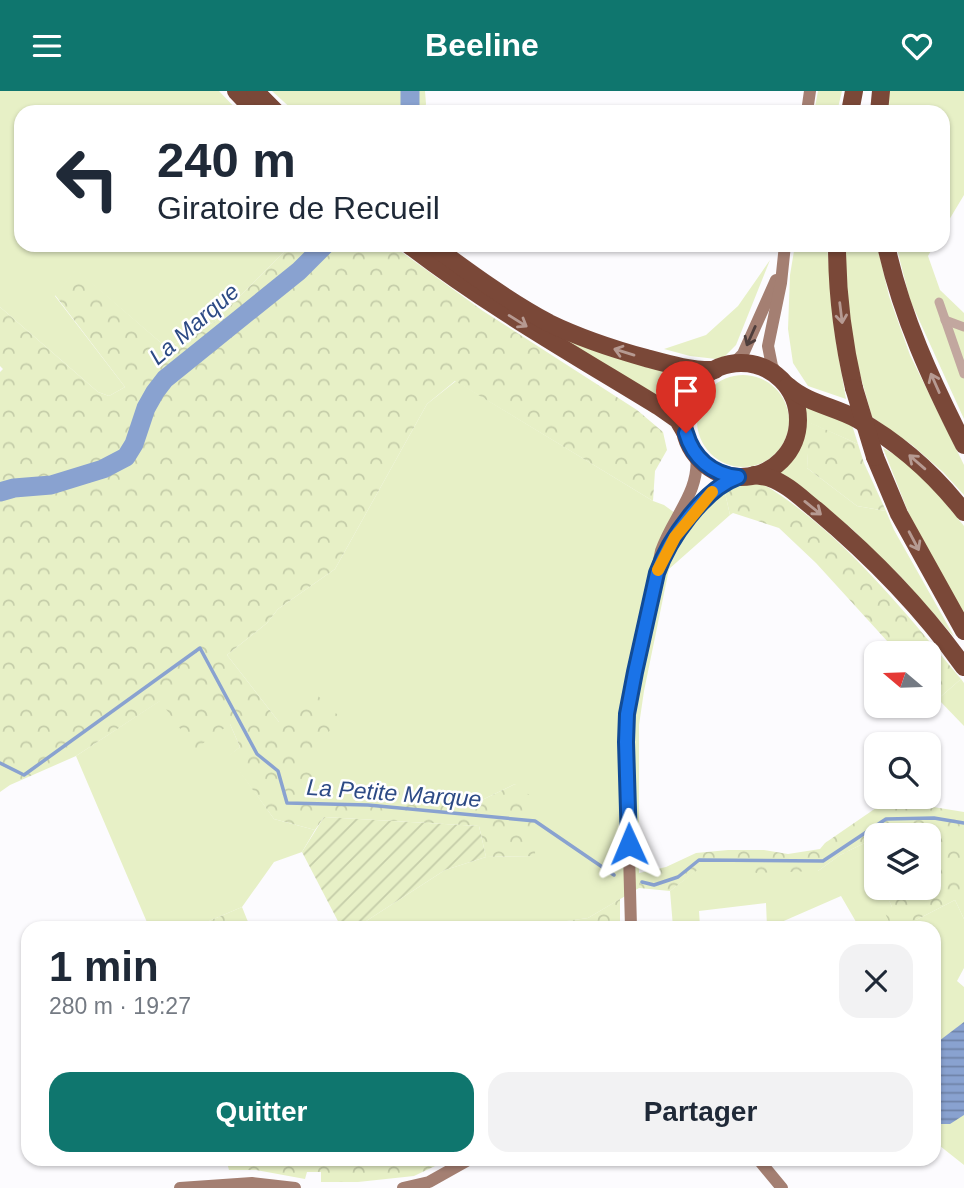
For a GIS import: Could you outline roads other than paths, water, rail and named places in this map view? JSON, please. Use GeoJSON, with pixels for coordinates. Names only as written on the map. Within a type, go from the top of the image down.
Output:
{"type":"FeatureCollection","features":[{"type":"Feature","properties":{"kind":"highway"},"geometry":{"type":"LineString","coordinates":[[236,91],[249,105]]}},
{"type":"Feature","properties":{"kind":"highway"},"geometry":{"type":"LineString","coordinates":[[255,91],[269,105]]}},
{"type":"Feature","properties":{"kind":"highway"},"geometry":{"type":"LineString","coordinates":[[417,252],[505,313],[658,406],[678,420],[686,433]]}},
{"type":"Feature","properties":{"kind":"highway"},"geometry":{"type":"LineString","coordinates":[[442,252],[499,293],[565,330],[603,345],[658,361],[715,370]]}},
{"type":"Feature","properties":{"kind":"highway"},"geometry":{"type":"LineString","coordinates":[[837,252],[841,315],[854,388],[875,457],[899,514],[964,631]]}},
{"type":"Feature","properties":{"kind":"highway"},"geometry":{"type":"LineString","coordinates":[[888,252],[894,279],[917,342],[964,445]]}},
{"type":"Feature","properties":{"kind":"highway"},"geometry":{"type":"LineString","coordinates":[[964,512],[922,466],[885,437],[855,419],[799,395],[768,370],[755,365],[734,363],[715,370],[697,384],[689,396],[684,418],[688,441],[696,455],[715,471],[730,476],[768,477],[807,503],[903,593],[964,667]]}},
{"type":"Feature","properties":{"kind":"highway"},"geometry":{"type":"LineString","coordinates":[[746,476],[769,469],[782,459],[795,438],[798,414],[794,398],[782,381]]}},
{"type":"Feature","properties":{"kind":"main road"},"geometry":{"type":"LineString","coordinates":[[782,381],[772,366],[768,350],[784,252]]}},
{"type":"Feature","properties":{"kind":"main road"},"geometry":{"type":"LineString","coordinates":[[734,363],[741,357],[749,342],[783,260]]}},
{"type":"Feature","properties":{"kind":"main road"},"geometry":{"type":"LineString","coordinates":[[631,921],[627,714],[661,551],[695,481],[696,455]]}},
{"type":"Feature","properties":{"kind":"main road"},"geometry":{"type":"LineString","coordinates":[[657,573],[675,537],[714,489],[728,480],[746,476]]}},
{"type":"Feature","properties":{"kind":"main road"},"geometry":{"type":"LineString","coordinates":[[403,1188],[429,1182],[458,1166]]}},
{"type":"Feature","properties":{"kind":"main road"},"geometry":{"type":"LineString","coordinates":[[764,1166],[782,1188]]}},
{"type":"Feature","properties":{"kind":"main road"},"geometry":{"type":"LineString","coordinates":[[180,1188],[243,1184],[295,1188]]}},
{"type":"Feature","properties":{"kind":"street"},"geometry":{"type":"LineString","coordinates":[[939,302],[964,373]]}},
{"type":"Feature","properties":{"kind":"street"},"geometry":{"type":"LineString","coordinates":[[945,320],[964,327]]}},
{"type":"Feature","properties":{"kind":"water"},"geometry":{"type":"Polygon","coordinates":[[[964,1022],[964,1115],[950,1124],[941,1124],[941,1039],[964,1022]]]}},
{"type":"Feature","properties":{"kind":"waterway","name":"La Marque"},"geometry":{"type":"LineString","coordinates":[[410,91],[410,105]]}},
{"type":"Feature","properties":{"kind":"waterway","name":"La Marque"},"geometry":{"type":"LineString","coordinates":[[0,492],[51,485],[103,469],[126,457],[134,444],[146,408],[165,379],[299,271],[318,252]]}},
{"type":"Feature","properties":{"kind":"waterway","name":"La Petite Marque"},"geometry":{"type":"LineString","coordinates":[[0,763],[24,775],[200,648],[257,754],[278,771],[287,803],[368,805],[535,821],[614,875]]}},
{"type":"Feature","properties":{"kind":"waterway","name":"La Petite Marque"},"geometry":{"type":"LineString","coordinates":[[642,882],[654,885],[678,877],[699,860],[823,861],[886,819],[934,818],[964,823]]}}]}
